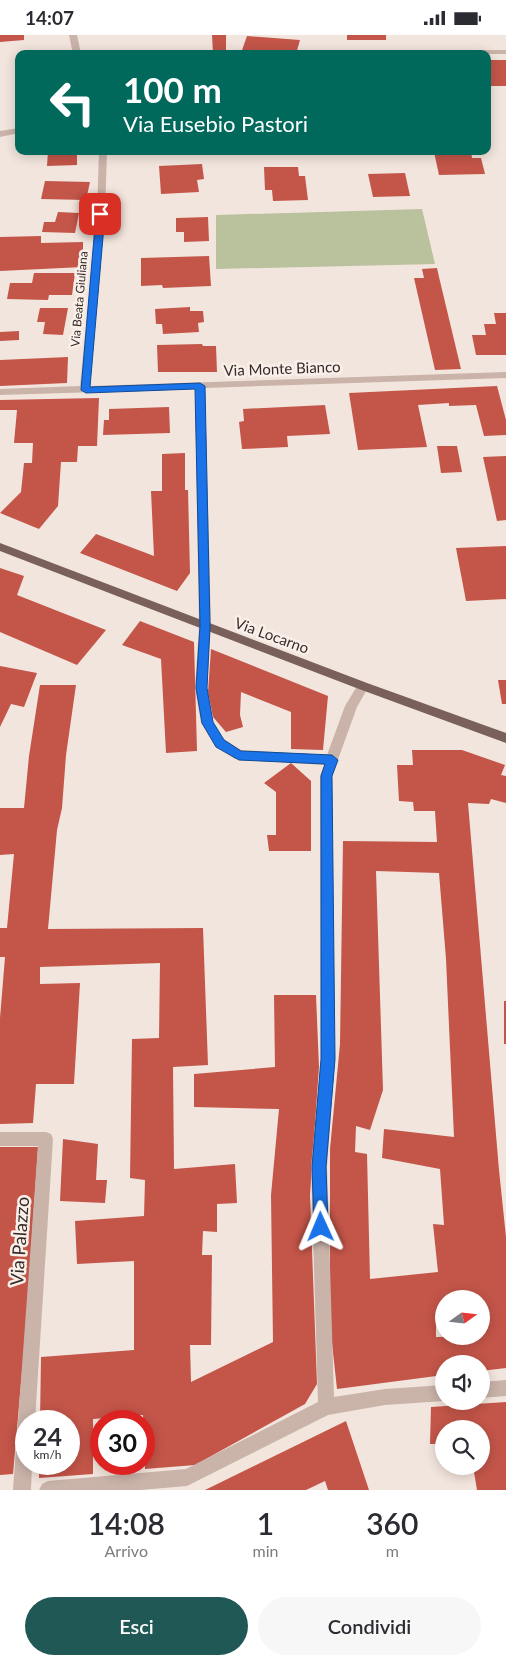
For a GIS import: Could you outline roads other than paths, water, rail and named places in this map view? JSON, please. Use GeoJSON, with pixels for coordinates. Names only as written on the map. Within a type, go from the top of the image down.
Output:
{"type":"FeatureCollection","features":[{"type":"Feature","properties":{"kind":"main road","name":"Via Locarno"},"geometry":{"type":"LineString","coordinates":[[0,547],[363,686],[506,738]]}},
{"type":"Feature","properties":{"kind":"street"},"geometry":{"type":"LineString","coordinates":[[73,35],[76,50]]}},
{"type":"Feature","properties":{"kind":"street"},"geometry":{"type":"LineString","coordinates":[[491,52],[506,52]]}},
{"type":"Feature","properties":{"kind":"street"},"geometry":{"type":"LineString","coordinates":[[0,134],[15,131]]}},
{"type":"Feature","properties":{"kind":"street","name":"Via Beata Giuliana"},"geometry":{"type":"LineString","coordinates":[[86,390],[103,155]]}},
{"type":"Feature","properties":{"kind":"street","name":"Via Monte Bianco"},"geometry":{"type":"LineString","coordinates":[[0,392],[506,375]]}},
{"type":"Feature","properties":{"kind":"street"},"geometry":{"type":"LineString","coordinates":[[200,386],[205,626],[201,688],[207,723],[220,743],[239,755],[332,760]]}},
{"type":"Feature","properties":{"kind":"street"},"geometry":{"type":"LineString","coordinates":[[326,1407],[319,1167],[328,1059],[326,776],[351,706],[363,686]]}},
{"type":"Feature","properties":{"kind":"street","name":"Via Palazzo"},"geometry":{"type":"LineString","coordinates":[[0,1139],[46,1139],[28,1410]]}},
{"type":"Feature","properties":{"kind":"street"},"geometry":{"type":"LineString","coordinates":[[490,1389],[506,1388]]}},
{"type":"Feature","properties":{"kind":"street"},"geometry":{"type":"LineString","coordinates":[[48,1490],[187,1477],[326,1407],[385,1397],[435,1394]]}},
{"type":"Feature","properties":{"kind":"street"},"geometry":{"type":"LineString","coordinates":[[22,1490],[23,1475]]}}]}
